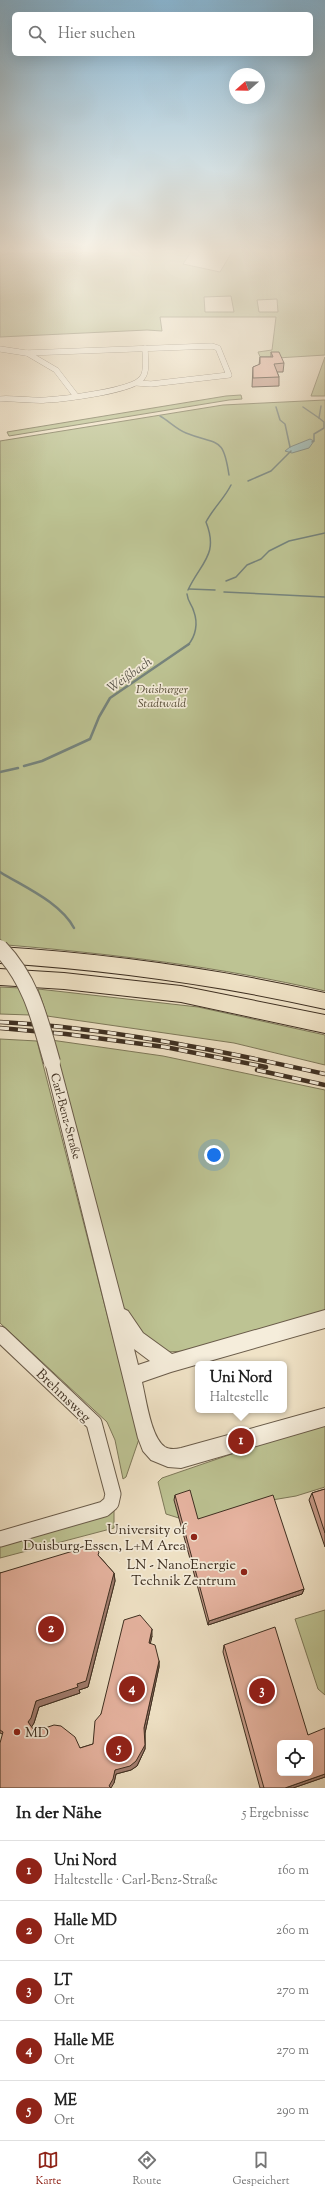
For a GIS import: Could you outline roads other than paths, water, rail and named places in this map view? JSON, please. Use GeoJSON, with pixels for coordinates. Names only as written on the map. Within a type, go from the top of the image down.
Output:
{"type":"FeatureCollection","features":[{"type":"Feature","properties":{"kind":"highway"},"geometry":{"type":"LineString","coordinates":[[0,955],[64,958],[182,972],[325,1001]]}},
{"type":"Feature","properties":{"kind":"highway"},"geometry":{"type":"LineString","coordinates":[[0,977],[64,981],[181,994],[325,1024]]}},
{"type":"Feature","properties":{"kind":"street"},"geometry":{"type":"LineString","coordinates":[[0,348],[26,353],[216,346],[229,375],[151,384],[137,383],[117,389],[46,400],[21,398],[0,399]]}},
{"type":"Feature","properties":{"kind":"street"},"geometry":{"type":"LineString","coordinates":[[137,383],[144,376],[145,348]]}},
{"type":"Feature","properties":{"kind":"street"},"geometry":{"type":"LineString","coordinates":[[26,353],[56,370],[76,396]]}},
{"type":"Feature","properties":{"kind":"street","name":"Carl-Benz-Straße"},"geometry":{"type":"LineString","coordinates":[[0,948],[16,964],[32,993],[52,1062],[112,1294],[147,1438],[157,1454],[169,1459],[196,1454],[325,1417]]}},
{"type":"Feature","properties":{"kind":"street","name":"Carl-Benz-Straße"},"geometry":{"type":"LineString","coordinates":[[112,1294],[125,1323],[134,1338],[144,1348],[171,1363]]}},
{"type":"Feature","properties":{"kind":"street"},"geometry":{"type":"LineString","coordinates":[[132,1378],[143,1372],[171,1363],[325,1319]]}},
{"type":"Feature","properties":{"kind":"street","name":"Brehmsweg"},"geometry":{"type":"LineString","coordinates":[[0,1334],[94,1423],[98,1433],[112,1489],[110,1504],[100,1510],[0,1539]]}},
{"type":"Feature","properties":{"kind":"water"},"geometry":{"type":"Polygon","coordinates":[[[310,439],[314,441],[309,448],[292,453],[285,451],[290,447],[310,439]]]}},
{"type":"Feature","properties":{"kind":"waterway"},"geometry":{"type":"LineString","coordinates":[[319,418],[321,406]]}},
{"type":"Feature","properties":{"kind":"waterway"},"geometry":{"type":"LineString","coordinates":[[276,407],[280,420],[285,424],[290,447]]}},
{"type":"Feature","properties":{"kind":"waterway"},"geometry":{"type":"LineString","coordinates":[[303,407],[319,418]]}},
{"type":"Feature","properties":{"kind":"waterway"},"geometry":{"type":"LineString","coordinates":[[160,416],[182,431],[217,444],[224,453],[229,475]]}},
{"type":"Feature","properties":{"kind":"waterway"},"geometry":{"type":"LineString","coordinates":[[312,442],[314,441],[314,434],[324,428],[324,422],[319,418]]}},
{"type":"Feature","properties":{"kind":"waterway"},"geometry":{"type":"LineString","coordinates":[[248,481],[271,471],[291,451]]}},
{"type":"Feature","properties":{"kind":"waterway"},"geometry":{"type":"LineString","coordinates":[[188,590],[207,558],[209,551],[209,533],[206,522],[231,485]]}},
{"type":"Feature","properties":{"kind":"waterway"},"geometry":{"type":"LineString","coordinates":[[226,581],[236,577],[247,565],[261,559],[269,551],[289,541],[325,533]]}},
{"type":"Feature","properties":{"kind":"waterway"},"geometry":{"type":"LineString","coordinates":[[189,589],[215,590]]}},
{"type":"Feature","properties":{"kind":"waterway"},"geometry":{"type":"LineString","coordinates":[[224,592],[325,597]]}},
{"type":"Feature","properties":{"kind":"waterway","name":"Weißbach"},"geometry":{"type":"LineString","coordinates":[[187,594],[194,612],[196,625],[193,638],[188,644]]}},
{"type":"Feature","properties":{"kind":"waterway","name":"Weißbach"},"geometry":{"type":"LineString","coordinates":[[24,766],[42,761],[90,739],[99,717],[110,698],[188,644]]}},
{"type":"Feature","properties":{"kind":"waterway","name":"Weißbach"},"geometry":{"type":"LineString","coordinates":[[0,772],[18,768]]}},
{"type":"Feature","properties":{"kind":"waterway","name":"Weißbach"},"geometry":{"type":"LineString","coordinates":[[0,872],[51,903],[60,910],[74,928]]}},
{"type":"Feature","properties":{"kind":"railway"},"geometry":{"type":"LineString","coordinates":[[0,1022],[82,1029],[163,1041],[325,1074]]}},
{"type":"Feature","properties":{"kind":"railway"},"geometry":{"type":"LineString","coordinates":[[0,1028],[66,1034],[165,1047],[266,1067]]}},
{"type":"Feature","properties":{"kind":"railway"},"geometry":{"type":"LineString","coordinates":[[257,1070],[325,1085]]}},
{"type":"Feature","properties":{"kind":"place","name":"Uni Nord"},"geometry":{"type":"Point","coordinates":[241,1441]}},
{"type":"Feature","properties":{"kind":"place","name":"University of Duisburg-Essen, L+M Area"},"geometry":{"type":"Point","coordinates":[194,1537]}},
{"type":"Feature","properties":{"kind":"place","name":"LN - NanoEnergie Technik Zentrum"},"geometry":{"type":"Point","coordinates":[244,1572]}},
{"type":"Feature","properties":{"kind":"place","name":"Halle MD"},"geometry":{"type":"Point","coordinates":[51,1629]}},
{"type":"Feature","properties":{"kind":"place","name":"Halle ME"},"geometry":{"type":"Point","coordinates":[132,1689]}},
{"type":"Feature","properties":{"kind":"place","name":"LT"},"geometry":{"type":"Point","coordinates":[262,1691]}},
{"type":"Feature","properties":{"kind":"place","name":"MD"},"geometry":{"type":"Point","coordinates":[17,1732]}},
{"type":"Feature","properties":{"kind":"place","name":"ME"},"geometry":{"type":"Point","coordinates":[119,1749]}},
{"type":"Feature","properties":{"kind":"park label","name":"Duisburger Stadtwald"},"geometry":{"type":"Point","coordinates":[162,696]}}]}
